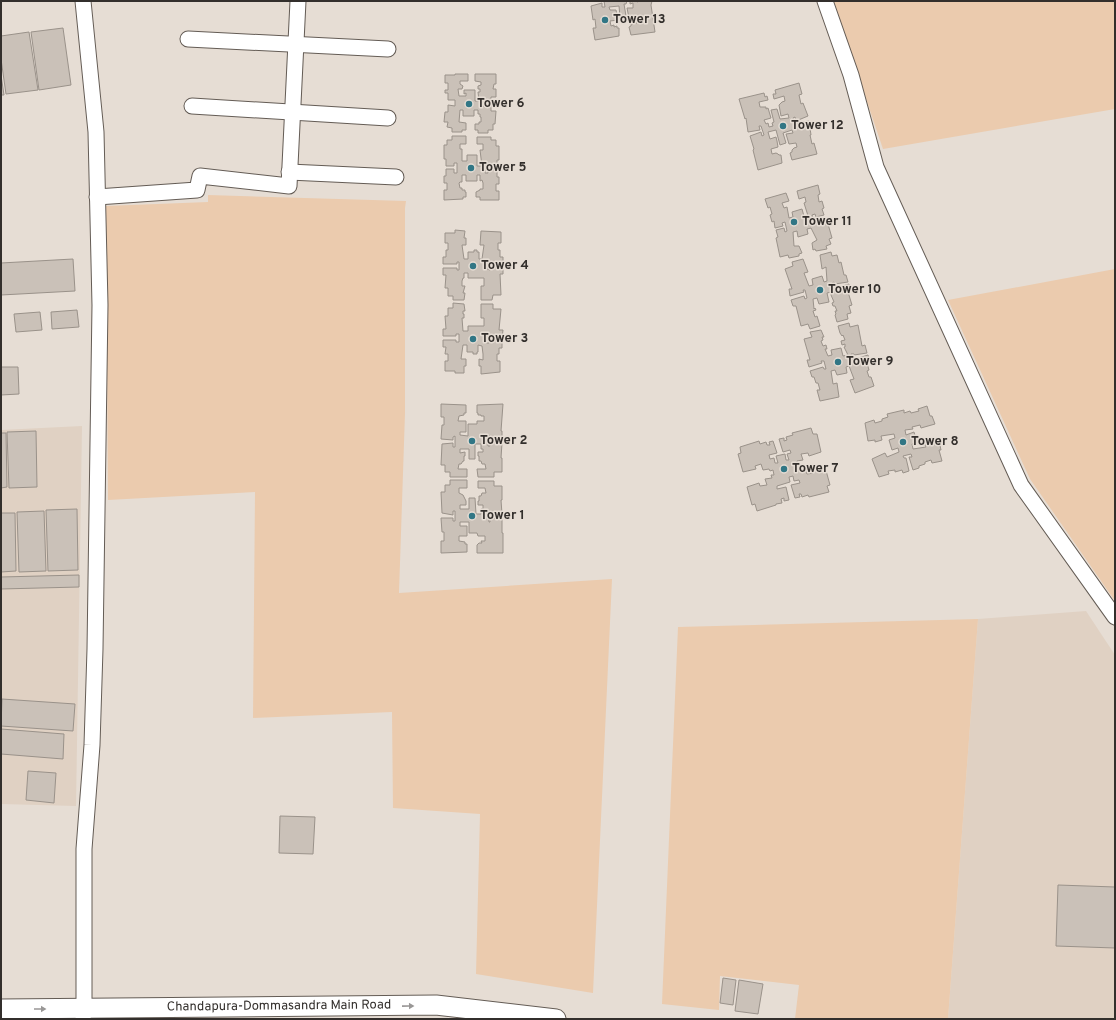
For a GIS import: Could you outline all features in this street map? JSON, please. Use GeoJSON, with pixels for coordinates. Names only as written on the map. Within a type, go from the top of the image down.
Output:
{"type":"FeatureCollection","features":[{"type":"Feature","properties":{"kind":"main road","name":"Chandapura-Dommasandra Main Road"},"geometry":{"type":"LineString","coordinates":[[1,1008],[84,1014],[436,1005],[556,1019]]}},
{"type":"Feature","properties":{"kind":"main road","name":"Chandapura-Dommasandra Main Road"},"geometry":{"type":"LineString","coordinates":[[379,1019],[446,1019]]}},
{"type":"Feature","properties":{"kind":"street"},"geometry":{"type":"LineString","coordinates":[[83,1],[96,132],[100,306],[95,649],[92,737],[84,849],[84,1014]]}},
{"type":"Feature","properties":{"kind":"street"},"geometry":{"type":"LineString","coordinates":[[97,197],[197,190],[200,176],[289,186],[298,1]]}},
{"type":"Feature","properties":{"kind":"street"},"geometry":{"type":"LineString","coordinates":[[825,1],[850,75],[876,167],[1021,485],[1115,617]]}},
{"type":"Feature","properties":{"kind":"street"},"geometry":{"type":"LineString","coordinates":[[188,39],[388,49]]}},
{"type":"Feature","properties":{"kind":"street"},"geometry":{"type":"LineString","coordinates":[[192,106],[388,118]]}},
{"type":"Feature","properties":{"kind":"street"},"geometry":{"type":"LineString","coordinates":[[289,172],[396,177]]}},
{"type":"Feature","properties":{"kind":"shaded area"},"geometry":{"type":"Polygon","coordinates":[[[833,1],[1115,1],[1115,109],[883,149],[833,1]]]}},
{"type":"Feature","properties":{"kind":"shaded area"},"geometry":{"type":"Polygon","coordinates":[[[208,195],[406,201],[405,413],[399,593],[612,579],[593,993],[476,974],[480,814],[393,808],[392,712],[253,718],[255,492],[108,500],[106,206],[208,202],[208,195]]]}},
{"type":"Feature","properties":{"kind":"shaded area"},"geometry":{"type":"Polygon","coordinates":[[[1115,269],[1115,601],[1030,479],[948,300],[1115,269]]]}},
{"type":"Feature","properties":{"kind":"shaded area"},"geometry":{"type":"Polygon","coordinates":[[[82,426],[76,806],[1,804],[1,430],[82,426]]]}},
{"type":"Feature","properties":{"kind":"shaded area"},"geometry":{"type":"Polygon","coordinates":[[[1086,611],[1115,655],[1115,1019],[948,1019],[978,619],[1086,611]]]}},
{"type":"Feature","properties":{"kind":"shaded area"},"geometry":{"type":"Polygon","coordinates":[[[978,619],[948,1019],[795,1019],[799,985],[720,976],[719,1010],[662,1004],[678,627],[978,619]]]}},
{"type":"Feature","properties":{"kind":"building","name":"Tower 13"},"geometry":{"type":"Polygon","coordinates":[[[604,1],[627,1],[626,4],[624,4],[626,16],[620,17],[619,6],[609,7],[610,10],[616,10],[618,20],[610,21],[611,26],[614,25],[614,27],[617,26],[617,28],[619,28],[619,36],[595,40],[593,28],[596,28],[595,19],[593,20],[591,6],[602,3],[602,7],[605,7],[604,1]]]}},
{"type":"Feature","properties":{"kind":"building","name":"Tower 13"},"geometry":{"type":"Polygon","coordinates":[[[630,1],[652,1],[651,5],[655,32],[631,35],[629,27],[633,23],[637,23],[636,17],[629,18],[627,8],[633,8],[633,3],[630,4],[630,1]]]}},
{"type":"Feature","properties":{"kind":"building"},"geometry":{"type":"Polygon","coordinates":[[[63,28],[71,85],[39,90],[31,32],[63,28]]]}},
{"type":"Feature","properties":{"kind":"building"},"geometry":{"type":"Polygon","coordinates":[[[29,32],[38,90],[6,94],[1,59],[1,36],[29,32]]]}},
{"type":"Feature","properties":{"kind":"building","name":"Tower 6"},"geometry":{"type":"Polygon","coordinates":[[[468,74],[468,81],[460,81],[460,84],[463,86],[462,89],[458,89],[459,96],[466,96],[466,93],[464,94],[464,90],[475,90],[475,101],[479,101],[478,92],[480,92],[480,89],[478,89],[478,86],[481,85],[481,82],[475,81],[475,74],[496,74],[496,84],[494,84],[493,89],[496,89],[496,97],[491,97],[491,102],[485,102],[483,100],[483,106],[485,107],[485,105],[491,105],[491,111],[496,111],[493,130],[488,130],[488,133],[478,133],[478,130],[475,130],[475,124],[479,124],[479,122],[481,122],[481,117],[480,114],[478,114],[478,110],[474,110],[474,116],[463,116],[463,110],[460,110],[459,122],[466,123],[466,130],[462,130],[462,132],[452,132],[452,128],[447,127],[448,122],[444,122],[445,112],[448,112],[448,105],[455,106],[455,100],[448,100],[448,93],[445,93],[445,90],[448,90],[448,83],[445,83],[445,75],[468,74]]]}},
{"type":"Feature","properties":{"kind":"building"},"geometry":{"type":"Polygon","coordinates":[[[1,75],[4,95],[1,95],[1,75]]]}},
{"type":"Feature","properties":{"kind":"building","name":"Tower 12"},"geometry":{"type":"Polygon","coordinates":[[[799,83],[802,94],[799,95],[801,104],[803,103],[808,116],[796,121],[795,117],[793,118],[796,127],[798,126],[797,123],[809,121],[812,144],[814,143],[817,154],[792,160],[790,153],[797,147],[796,143],[789,144],[786,134],[793,133],[792,130],[783,133],[786,143],[780,145],[776,130],[768,132],[770,139],[776,137],[777,141],[778,147],[771,149],[772,154],[776,153],[781,155],[782,163],[758,170],[750,136],[761,132],[762,136],[764,135],[761,126],[759,126],[760,130],[748,132],[746,118],[745,119],[739,99],[764,93],[768,100],[759,102],[760,107],[766,107],[766,109],[768,108],[771,118],[764,120],[766,124],[768,123],[769,127],[773,126],[772,123],[774,122],[771,110],[777,109],[780,119],[789,118],[788,114],[781,116],[779,105],[785,101],[784,96],[774,99],[773,94],[776,94],[775,90],[799,83]]]}},
{"type":"Feature","properties":{"kind":"building","name":"Tower 5"},"geometry":{"type":"Polygon","coordinates":[[[452,136],[466,136],[466,144],[460,144],[460,149],[462,149],[462,161],[467,161],[467,155],[477,155],[477,166],[482,166],[480,150],[483,150],[483,144],[477,144],[477,137],[491,137],[491,140],[496,140],[496,146],[499,146],[499,160],[497,160],[497,167],[488,167],[488,163],[485,164],[485,173],[488,173],[488,170],[497,170],[499,184],[496,184],[496,191],[499,191],[499,200],[480,200],[480,197],[476,197],[476,192],[483,189],[482,180],[480,181],[480,175],[477,175],[477,181],[466,181],[466,175],[462,175],[462,182],[459,183],[460,188],[466,192],[466,197],[463,197],[463,199],[444,200],[444,190],[447,190],[447,183],[444,183],[446,169],[454,169],[454,173],[457,173],[457,163],[454,163],[454,166],[446,166],[446,159],[444,159],[444,145],[447,145],[447,140],[452,140],[452,136]]]}},
{"type":"Feature","properties":{"kind":"building","name":"Tower 11"},"geometry":{"type":"Polygon","coordinates":[[[818,185],[820,194],[818,195],[819,202],[822,201],[824,215],[816,217],[815,214],[812,215],[815,224],[817,223],[816,220],[824,218],[826,225],[828,224],[832,238],[829,239],[831,244],[826,246],[827,249],[816,251],[815,249],[813,250],[812,243],[817,240],[811,228],[807,229],[808,234],[798,237],[797,231],[793,232],[794,246],[799,246],[802,253],[799,254],[799,256],[789,258],[788,255],[780,257],[776,230],[784,228],[785,232],[787,231],[785,222],[782,223],[783,226],[775,228],[774,221],[772,222],[770,215],[772,214],[770,207],[768,208],[765,199],[786,193],[789,201],[782,203],[784,208],[787,207],[789,218],[793,217],[792,212],[802,209],[805,220],[809,219],[804,203],[806,202],[805,197],[799,199],[797,191],[818,185]]]}},
{"type":"Feature","properties":{"kind":"building","name":"Tower 4"},"geometry":{"type":"Polygon","coordinates":[[[455,230],[465,231],[464,238],[466,238],[466,245],[462,245],[464,259],[468,259],[468,252],[474,252],[474,250],[477,250],[477,252],[479,252],[479,259],[482,259],[484,245],[480,245],[481,231],[501,232],[501,243],[498,243],[498,250],[500,250],[500,257],[503,257],[503,264],[489,264],[489,262],[487,262],[487,269],[490,270],[490,268],[503,267],[503,274],[500,274],[501,295],[493,295],[492,300],[481,300],[481,286],[484,286],[484,278],[468,278],[468,273],[464,273],[462,286],[465,286],[463,293],[465,293],[464,300],[453,300],[453,296],[448,296],[448,288],[445,288],[446,275],[443,275],[443,268],[457,268],[457,270],[459,270],[459,262],[457,262],[457,264],[443,264],[443,257],[446,257],[446,250],[448,250],[448,243],[445,243],[445,233],[455,233],[455,230]]]}},
{"type":"Feature","properties":{"kind":"building","name":"Tower 10"},"geometry":{"type":"Polygon","coordinates":[[[831,252],[832,256],[837,255],[839,263],[841,262],[844,275],[846,275],[848,282],[832,283],[834,291],[837,290],[836,288],[849,284],[851,291],[848,292],[852,305],[849,306],[851,313],[847,314],[848,319],[837,322],[835,311],[837,311],[832,303],[834,302],[831,292],[827,293],[829,302],[819,304],[817,298],[813,299],[814,309],[815,308],[816,310],[813,311],[815,317],[817,316],[820,326],[810,329],[808,324],[801,326],[796,306],[793,306],[791,300],[804,296],[805,299],[807,298],[805,290],[803,290],[804,292],[790,296],[789,289],[792,289],[785,269],[793,266],[792,262],[803,259],[808,272],[804,273],[809,286],[813,285],[812,279],[822,276],[824,282],[827,281],[826,267],[822,269],[820,255],[831,252]]]}},
{"type":"Feature","properties":{"kind":"building"},"geometry":{"type":"Polygon","coordinates":[[[73,259],[75,291],[1,295],[1,263],[73,259]]]}},
{"type":"Feature","properties":{"kind":"building","name":"Tower 3"},"geometry":{"type":"Polygon","coordinates":[[[453,303],[464,304],[464,318],[462,318],[463,331],[468,331],[468,326],[484,326],[484,318],[481,318],[481,304],[493,304],[493,309],[501,309],[499,330],[503,330],[502,338],[495,338],[487,335],[486,343],[489,343],[489,341],[502,340],[502,348],[499,348],[499,354],[497,354],[497,361],[500,361],[500,372],[481,374],[479,359],[483,360],[483,354],[482,346],[478,345],[477,354],[473,354],[473,352],[467,352],[467,345],[463,345],[461,359],[466,359],[464,373],[445,371],[445,361],[448,361],[448,354],[445,354],[446,347],[443,347],[443,340],[456,340],[456,342],[459,342],[459,334],[456,334],[456,336],[443,336],[443,329],[446,329],[445,316],[448,316],[448,308],[453,308],[453,303]]]}},
{"type":"Feature","properties":{"kind":"building"},"geometry":{"type":"Polygon","coordinates":[[[77,310],[79,327],[52,329],[51,312],[77,310]]]}},
{"type":"Feature","properties":{"kind":"building"},"geometry":{"type":"Polygon","coordinates":[[[40,312],[42,330],[16,332],[14,314],[40,312]]]}},
{"type":"Feature","properties":{"kind":"building","name":"Tower 9"},"geometry":{"type":"Polygon","coordinates":[[[849,323],[850,327],[858,325],[862,346],[865,345],[867,353],[851,354],[853,362],[855,359],[868,355],[870,363],[867,363],[869,370],[867,371],[874,386],[855,393],[850,380],[854,379],[849,366],[846,367],[847,373],[837,375],[835,370],[831,371],[833,384],[837,383],[839,397],[820,401],[817,390],[820,390],[818,383],[816,383],[814,377],[812,377],[810,371],[823,367],[826,369],[824,361],[809,367],[807,360],[810,360],[804,339],[812,337],[810,332],[821,330],[824,337],[822,337],[823,340],[821,341],[823,346],[826,345],[827,349],[825,349],[828,356],[832,355],[831,350],[841,348],[843,356],[848,355],[844,347],[845,344],[842,345],[841,341],[845,340],[843,335],[842,336],[840,333],[838,326],[849,323]]]}},
{"type":"Feature","properties":{"kind":"building"},"geometry":{"type":"Polygon","coordinates":[[[1,367],[18,367],[19,394],[1,395],[1,367]]]}},
{"type":"Feature","properties":{"kind":"building","name":"Tower 2"},"geometry":{"type":"Polygon","coordinates":[[[441,404],[466,405],[466,413],[459,416],[458,421],[466,421],[466,432],[460,432],[460,435],[468,436],[468,424],[477,424],[477,421],[484,421],[484,416],[478,415],[477,413],[477,405],[503,404],[501,431],[502,439],[490,439],[490,436],[488,436],[488,446],[490,446],[490,442],[502,443],[502,472],[494,472],[494,477],[478,477],[477,469],[486,469],[485,464],[482,464],[481,461],[479,461],[478,456],[478,452],[483,452],[483,449],[481,449],[481,444],[475,444],[475,459],[469,459],[469,449],[460,449],[460,453],[465,452],[465,456],[464,461],[459,464],[458,469],[467,469],[467,477],[450,477],[450,472],[445,472],[445,465],[441,465],[442,444],[453,443],[453,447],[455,447],[455,436],[453,437],[453,440],[441,439],[444,417],[441,417],[441,404]]]}},
{"type":"Feature","properties":{"kind":"building","name":"Tower 8"},"geometry":{"type":"Polygon","coordinates":[[[927,406],[930,416],[932,416],[935,424],[921,428],[920,425],[912,427],[913,429],[905,430],[906,435],[914,432],[917,443],[912,444],[913,449],[926,447],[925,445],[939,441],[941,450],[939,450],[942,461],[932,463],[931,460],[913,470],[909,457],[912,457],[911,454],[903,456],[906,458],[909,471],[903,473],[902,470],[895,472],[895,470],[888,471],[889,474],[879,477],[872,459],[885,453],[887,457],[899,452],[898,448],[892,450],[889,440],[895,438],[894,434],[881,436],[882,440],[875,442],[875,440],[868,441],[865,423],[874,420],[875,423],[882,421],[882,419],[888,417],[887,414],[904,410],[904,413],[910,411],[911,413],[919,411],[918,409],[927,406]]]}},
{"type":"Feature","properties":{"kind":"building","name":"Tower 7"},"geometry":{"type":"Polygon","coordinates":[[[811,428],[813,434],[817,434],[821,452],[809,456],[808,453],[801,454],[803,460],[797,461],[797,463],[794,464],[795,469],[805,469],[807,474],[813,473],[812,469],[825,467],[830,485],[827,486],[829,492],[809,497],[808,495],[802,497],[801,494],[799,494],[800,497],[795,498],[791,485],[800,483],[799,480],[794,481],[793,476],[789,477],[790,482],[777,486],[777,489],[786,487],[789,500],[784,501],[784,498],[781,499],[782,503],[757,511],[755,504],[752,505],[747,487],[759,483],[760,486],[767,485],[765,479],[772,478],[771,475],[774,475],[773,470],[763,470],[761,464],[755,466],[756,469],[743,472],[738,454],[741,453],[740,447],[759,441],[760,444],[766,442],[767,445],[770,445],[769,442],[773,441],[777,453],[769,455],[770,459],[774,458],[775,463],[778,463],[776,456],[785,454],[786,460],[789,460],[787,454],[791,453],[790,450],[783,452],[779,439],[784,438],[784,441],[787,440],[786,437],[793,435],[792,433],[811,428]]]}},
{"type":"Feature","properties":{"kind":"building"},"geometry":{"type":"Polygon","coordinates":[[[36,431],[37,487],[9,488],[7,432],[36,431]]]}},
{"type":"Feature","properties":{"kind":"building"},"geometry":{"type":"Polygon","coordinates":[[[1,433],[6,433],[7,487],[1,488],[1,433]]]}},
{"type":"Feature","properties":{"kind":"building","name":"Tower 1"},"geometry":{"type":"Polygon","coordinates":[[[450,480],[467,480],[467,488],[459,488],[459,493],[463,495],[466,501],[466,505],[460,505],[460,509],[469,509],[469,498],[475,498],[476,514],[481,514],[481,509],[483,509],[483,505],[478,505],[479,496],[481,496],[482,493],[486,493],[485,488],[478,488],[478,481],[494,481],[494,486],[502,486],[502,514],[490,515],[490,512],[488,512],[489,522],[490,518],[502,519],[503,553],[477,553],[477,545],[482,543],[481,541],[485,541],[485,536],[478,536],[477,533],[469,533],[469,522],[460,522],[460,526],[467,526],[467,536],[459,536],[459,541],[467,544],[467,552],[441,553],[441,541],[444,541],[444,532],[442,532],[441,518],[453,518],[453,521],[455,521],[455,511],[453,511],[453,515],[442,513],[441,492],[445,492],[445,485],[450,485],[450,480]]]}},
{"type":"Feature","properties":{"kind":"building"},"geometry":{"type":"Polygon","coordinates":[[[77,509],[78,570],[48,571],[46,510],[77,509]]]}},
{"type":"Feature","properties":{"kind":"building"},"geometry":{"type":"Polygon","coordinates":[[[44,511],[46,571],[19,572],[17,512],[44,511]]]}},
{"type":"Feature","properties":{"kind":"building"},"geometry":{"type":"Polygon","coordinates":[[[1,513],[15,513],[16,571],[1,572],[1,513]]]}},
{"type":"Feature","properties":{"kind":"building"},"geometry":{"type":"Polygon","coordinates":[[[79,575],[79,587],[1,589],[1,577],[79,575]]]}},
{"type":"Feature","properties":{"kind":"building"},"geometry":{"type":"Polygon","coordinates":[[[2,699],[75,704],[73,731],[1,726],[2,699]]]}},
{"type":"Feature","properties":{"kind":"building"},"geometry":{"type":"Polygon","coordinates":[[[1,729],[64,734],[63,759],[1,754],[1,729]]]}},
{"type":"Feature","properties":{"kind":"building"},"geometry":{"type":"Polygon","coordinates":[[[28,771],[56,773],[54,803],[26,800],[28,771]]]}},
{"type":"Feature","properties":{"kind":"building"},"geometry":{"type":"Polygon","coordinates":[[[280,816],[315,817],[313,854],[279,853],[280,816]]]}},
{"type":"Feature","properties":{"kind":"building"},"geometry":{"type":"Polygon","coordinates":[[[1058,885],[1115,887],[1115,948],[1056,946],[1058,885]]]}},
{"type":"Feature","properties":{"kind":"building"},"geometry":{"type":"Polygon","coordinates":[[[723,978],[736,980],[733,1005],[720,1003],[723,978]]]}},
{"type":"Feature","properties":{"kind":"building"},"geometry":{"type":"Polygon","coordinates":[[[739,980],[763,984],[758,1014],[735,1011],[739,980]]]}},
{"type":"Feature","properties":{"kind":"place","name":"Tower 13"},"geometry":{"type":"Point","coordinates":[605,20]}},
{"type":"Feature","properties":{"kind":"place","name":"Tower 6"},"geometry":{"type":"Point","coordinates":[469,104]}},
{"type":"Feature","properties":{"kind":"place","name":"Tower 12"},"geometry":{"type":"Point","coordinates":[783,126]}},
{"type":"Feature","properties":{"kind":"place","name":"Tower 5"},"geometry":{"type":"Point","coordinates":[471,168]}},
{"type":"Feature","properties":{"kind":"place","name":"Tower 11"},"geometry":{"type":"Point","coordinates":[794,222]}},
{"type":"Feature","properties":{"kind":"place","name":"Tower 4"},"geometry":{"type":"Point","coordinates":[473,266]}},
{"type":"Feature","properties":{"kind":"place","name":"Tower 10"},"geometry":{"type":"Point","coordinates":[820,290]}},
{"type":"Feature","properties":{"kind":"place","name":"Tower 3"},"geometry":{"type":"Point","coordinates":[473,339]}},
{"type":"Feature","properties":{"kind":"place","name":"Tower 9"},"geometry":{"type":"Point","coordinates":[838,362]}},
{"type":"Feature","properties":{"kind":"place","name":"Tower 2"},"geometry":{"type":"Point","coordinates":[472,441]}},
{"type":"Feature","properties":{"kind":"place","name":"Tower 8"},"geometry":{"type":"Point","coordinates":[903,442]}},
{"type":"Feature","properties":{"kind":"place","name":"Tower 7"},"geometry":{"type":"Point","coordinates":[784,469]}},
{"type":"Feature","properties":{"kind":"place","name":"Tower 1"},"geometry":{"type":"Point","coordinates":[472,516]}}]}
